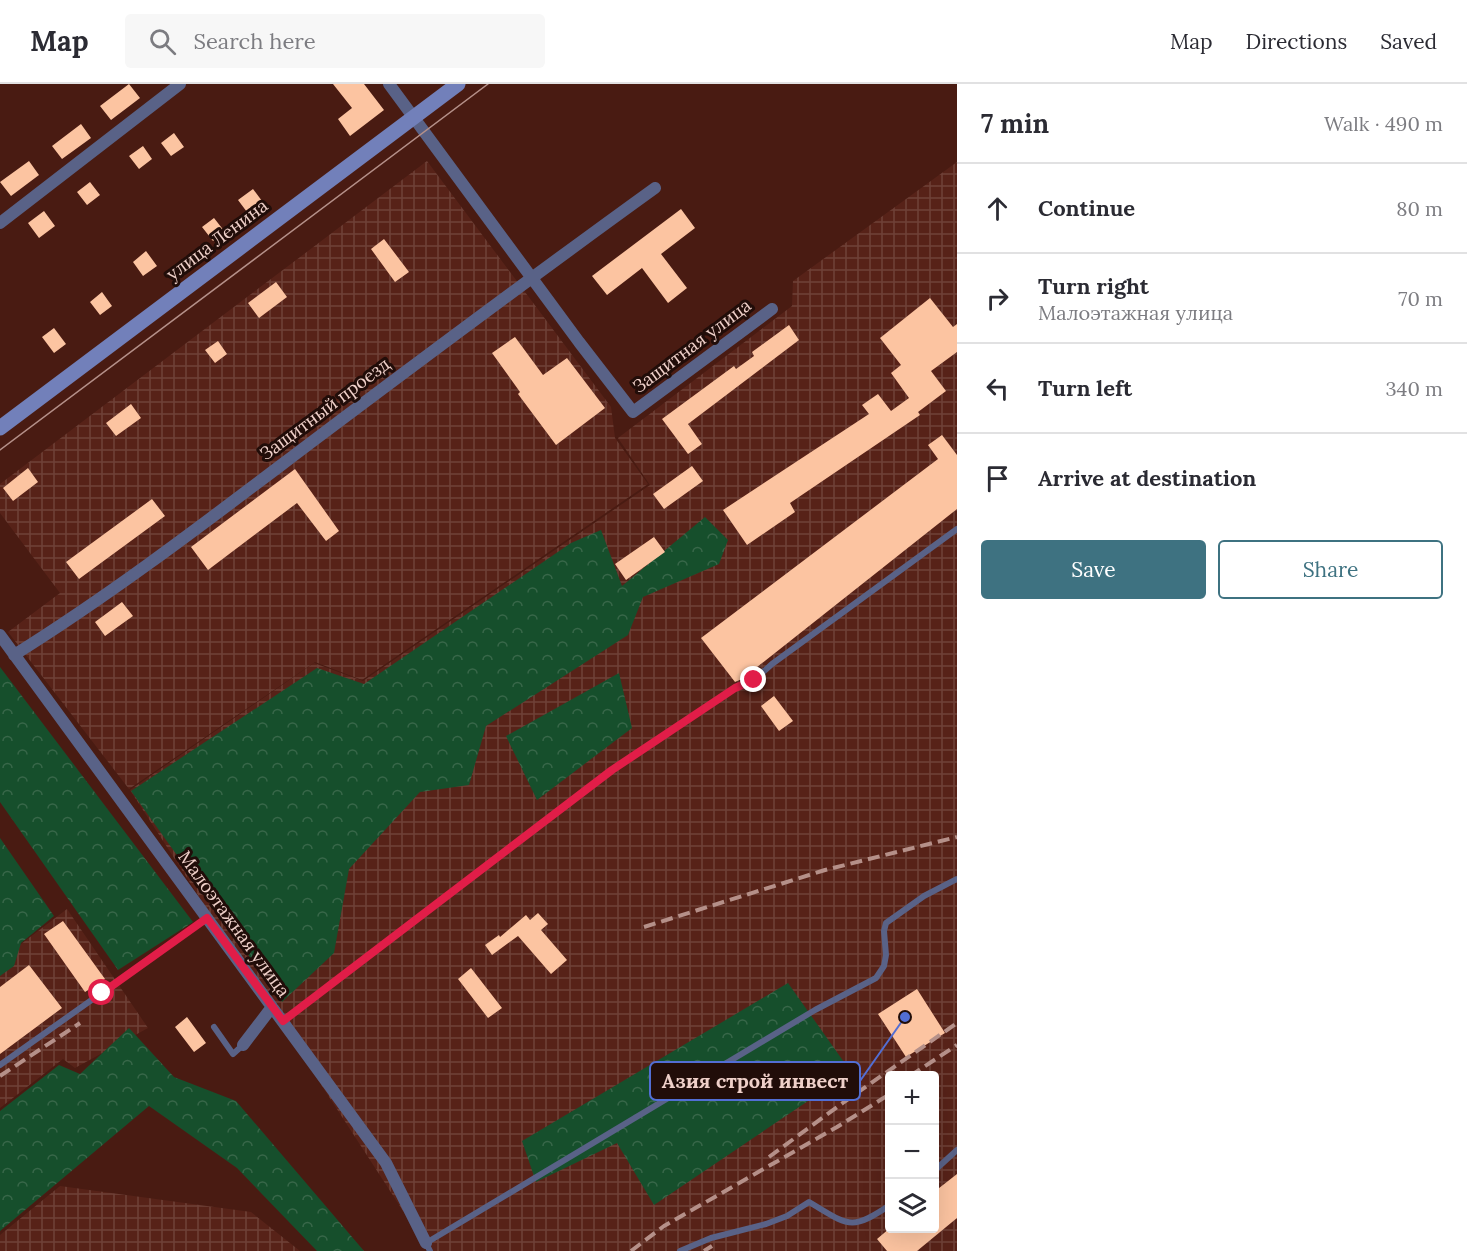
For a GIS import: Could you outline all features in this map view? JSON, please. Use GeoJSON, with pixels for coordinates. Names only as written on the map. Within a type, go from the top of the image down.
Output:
{"type":"FeatureCollection","features":[{"type":"Feature","properties":{"kind":"main road","name":"улица Ленина"},"geometry":{"type":"LineString","coordinates":[[0,428],[458,84]]}},
{"type":"Feature","properties":{"kind":"street"},"geometry":{"type":"LineString","coordinates":[[0,223],[180,84]]}},
{"type":"Feature","properties":{"kind":"street"},"geometry":{"type":"LineString","coordinates":[[389,84],[531,278]]}},
{"type":"Feature","properties":{"kind":"street","name":"Защитный проезд"},"geometry":{"type":"LineString","coordinates":[[14,655],[81,613],[175,545],[655,188]]}},
{"type":"Feature","properties":{"kind":"street","name":"Защитная улица"},"geometry":{"type":"LineString","coordinates":[[531,278],[633,412],[772,309]]}},
{"type":"Feature","properties":{"kind":"street","name":"Малоэтажная улица"},"geometry":{"type":"LineString","coordinates":[[0,635],[386,1164],[428,1247]]}},
{"type":"Feature","properties":{"kind":"street"},"geometry":{"type":"LineString","coordinates":[[243,1045],[272,1006]]}},
{"type":"Feature","properties":{"kind":"lane"},"geometry":{"type":"LineString","coordinates":[[283,1021],[612,770],[735,688],[754,680],[772,664],[957,529]]}},
{"type":"Feature","properties":{"kind":"lane"},"geometry":{"type":"LineString","coordinates":[[428,1247],[815,1010],[876,978],[884,966],[886,955],[884,931],[886,923],[924,896],[957,879]]}},
{"type":"Feature","properties":{"kind":"lane"},"geometry":{"type":"LineString","coordinates":[[0,1065],[207,918]]}},
{"type":"Feature","properties":{"kind":"lane"},"geometry":{"type":"LineString","coordinates":[[214,1027],[233,1054],[243,1045]]}},
{"type":"Feature","properties":{"kind":"lane"},"geometry":{"type":"LineString","coordinates":[[939,1166],[957,1150]]}},
{"type":"Feature","properties":{"kind":"lane"},"geometry":{"type":"LineString","coordinates":[[680,1251],[711,1238],[766,1224],[787,1216],[809,1202],[845,1223],[858,1222],[885,1208]]}},
{"type":"Feature","properties":{"kind":"shaded area"},"geometry":{"type":"Polygon","coordinates":[[[427,161],[611,407],[615,438],[648,484],[362,680],[315,662],[129,789],[8,632],[60,593],[0,513],[0,484],[427,161]]]}},
{"type":"Feature","properties":{"kind":"shaded area"},"geometry":{"type":"Polygon","coordinates":[[[957,162],[957,1251],[429,1251],[130,790],[314,663],[363,681],[650,485],[618,438],[792,306],[793,281],[957,162]]]}},
{"type":"Feature","properties":{"kind":"shaded area"},"geometry":{"type":"Polygon","coordinates":[[[67,909],[148,1028],[75,1068],[63,1059],[0,1108],[0,960],[67,909]]]}},
{"type":"Feature","properties":{"kind":"shaded area"},"geometry":{"type":"Polygon","coordinates":[[[60,1186],[251,1212],[300,1251],[0,1251],[0,1235],[60,1186]]]}},
{"type":"Feature","properties":{"kind":"green space"},"geometry":{"type":"Polygon","coordinates":[[[705,517],[728,540],[719,564],[643,597],[628,635],[486,726],[469,785],[420,792],[349,869],[334,953],[282,1002],[131,791],[317,668],[364,684],[571,543],[601,530],[622,586],[705,517]]]}},
{"type":"Feature","properties":{"kind":"green space"},"geometry":{"type":"Polygon","coordinates":[[[0,667],[193,922],[118,970],[0,802],[0,667]]]}},
{"type":"Feature","properties":{"kind":"green space"},"geometry":{"type":"Polygon","coordinates":[[[619,673],[632,728],[537,800],[506,736],[619,673]]]}},
{"type":"Feature","properties":{"kind":"green space"},"geometry":{"type":"Polygon","coordinates":[[[0,838],[54,916],[21,943],[14,966],[0,976],[0,838]]]}},
{"type":"Feature","properties":{"kind":"green space"},"geometry":{"type":"Polygon","coordinates":[[[788,983],[851,1072],[654,1205],[617,1143],[536,1182],[522,1141],[788,983]]]}},
{"type":"Feature","properties":{"kind":"green space"},"geometry":{"type":"Polygon","coordinates":[[[129,1028],[174,1077],[236,1101],[364,1251],[317,1251],[237,1168],[149,1106],[0,1231],[0,1111],[59,1065],[80,1074],[129,1028]]]}},
{"type":"Feature","properties":{"kind":"building"},"geometry":{"type":"Polygon","coordinates":[[[129,84],[140,98],[111,120],[100,106],[129,84]]]}},
{"type":"Feature","properties":{"kind":"building"},"geometry":{"type":"Polygon","coordinates":[[[333,84],[364,84],[384,110],[350,136],[338,119],[352,108],[333,84]]]}},
{"type":"Feature","properties":{"kind":"building"},"geometry":{"type":"Polygon","coordinates":[[[81,124],[91,138],[62,159],[52,146],[81,124]]]}},
{"type":"Feature","properties":{"kind":"building"},"geometry":{"type":"Polygon","coordinates":[[[174,133],[184,147],[171,156],[161,143],[174,133]]]}},
{"type":"Feature","properties":{"kind":"building"},"geometry":{"type":"Polygon","coordinates":[[[143,146],[152,159],[139,169],[129,156],[143,146]]]}},
{"type":"Feature","properties":{"kind":"building"},"geometry":{"type":"Polygon","coordinates":[[[29,161],[39,175],[11,196],[0,182],[29,161]]]}},
{"type":"Feature","properties":{"kind":"building"},"geometry":{"type":"Polygon","coordinates":[[[90,182],[100,195],[87,205],[77,192],[90,182]]]}},
{"type":"Feature","properties":{"kind":"building"},"geometry":{"type":"Polygon","coordinates":[[[253,189],[262,201],[247,212],[238,200],[253,189]]]}},
{"type":"Feature","properties":{"kind":"building"},"geometry":{"type":"Polygon","coordinates":[[[681,209],[695,228],[661,254],[687,288],[668,303],[642,268],[607,295],[592,276],[681,209]]]}},
{"type":"Feature","properties":{"kind":"building"},"geometry":{"type":"Polygon","coordinates":[[[44,211],[55,226],[39,238],[28,223],[44,211]]]}},
{"type":"Feature","properties":{"kind":"building"},"geometry":{"type":"Polygon","coordinates":[[[214,218],[225,232],[213,241],[202,227],[214,218]]]}},
{"type":"Feature","properties":{"kind":"building"},"geometry":{"type":"Polygon","coordinates":[[[384,239],[409,272],[395,282],[371,249],[384,239]]]}},
{"type":"Feature","properties":{"kind":"building"},"geometry":{"type":"Polygon","coordinates":[[[146,251],[157,266],[143,276],[133,262],[146,251]]]}},
{"type":"Feature","properties":{"kind":"building"},"geometry":{"type":"Polygon","coordinates":[[[276,282],[287,297],[259,318],[248,303],[276,282]]]}},
{"type":"Feature","properties":{"kind":"building"},"geometry":{"type":"Polygon","coordinates":[[[102,292],[112,306],[100,315],[90,302],[102,292]]]}},
{"type":"Feature","properties":{"kind":"building"},"geometry":{"type":"Polygon","coordinates":[[[930,298],[953,327],[957,324],[957,352],[931,371],[946,391],[918,412],[920,415],[790,503],[795,512],[747,545],[723,510],[869,414],[862,405],[878,394],[891,411],[909,398],[891,373],[901,365],[880,338],[930,298]]]}},
{"type":"Feature","properties":{"kind":"building"},"geometry":{"type":"Polygon","coordinates":[[[789,325],[799,340],[688,424],[702,444],[688,454],[662,419],[734,366],[736,369],[754,356],[752,352],[789,325]]]}},
{"type":"Feature","properties":{"kind":"building"},"geometry":{"type":"Polygon","coordinates":[[[54,328],[66,344],[54,353],[42,337],[54,328]]]}},
{"type":"Feature","properties":{"kind":"building"},"geometry":{"type":"Polygon","coordinates":[[[515,337],[543,375],[567,358],[605,408],[556,445],[518,394],[520,392],[492,353],[515,337]]]}},
{"type":"Feature","properties":{"kind":"building"},"geometry":{"type":"Polygon","coordinates":[[[218,341],[227,354],[215,363],[205,350],[218,341]]]}},
{"type":"Feature","properties":{"kind":"building"},"geometry":{"type":"Polygon","coordinates":[[[131,404],[141,418],[116,436],[106,423],[131,404]]]}},
{"type":"Feature","properties":{"kind":"building"},"geometry":{"type":"Polygon","coordinates":[[[942,435],[957,455],[957,509],[742,679],[735,682],[701,638],[938,459],[928,445],[942,435]]]}},
{"type":"Feature","properties":{"kind":"building"},"geometry":{"type":"Polygon","coordinates":[[[692,466],[703,481],[664,509],[653,494],[692,466]]]}},
{"type":"Feature","properties":{"kind":"building"},"geometry":{"type":"Polygon","coordinates":[[[28,468],[38,482],[13,501],[3,488],[28,468]]]}},
{"type":"Feature","properties":{"kind":"building"},"geometry":{"type":"Polygon","coordinates":[[[295,469],[339,531],[326,541],[297,503],[208,570],[191,547],[295,469]]]}},
{"type":"Feature","properties":{"kind":"building"},"geometry":{"type":"Polygon","coordinates":[[[152,499],[165,516],[79,579],[66,562],[152,499]]]}},
{"type":"Feature","properties":{"kind":"building"},"geometry":{"type":"Polygon","coordinates":[[[654,537],[665,552],[626,580],[615,564],[654,537]]]}},
{"type":"Feature","properties":{"kind":"building"},"geometry":{"type":"Polygon","coordinates":[[[122,602],[133,616],[105,636],[95,622],[122,602]]]}},
{"type":"Feature","properties":{"kind":"building"},"geometry":{"type":"Polygon","coordinates":[[[774,696],[793,721],[779,731],[761,706],[774,696]]]}},
{"type":"Feature","properties":{"kind":"building"},"geometry":{"type":"Polygon","coordinates":[[[538,913],[548,924],[541,930],[567,960],[551,974],[518,936],[492,955],[485,945],[499,935],[500,937],[526,915],[530,920],[538,913]]]}},
{"type":"Feature","properties":{"kind":"building"},"geometry":{"type":"Polygon","coordinates":[[[63,921],[105,979],[85,992],[44,934],[63,921]]]}},
{"type":"Feature","properties":{"kind":"building"},"geometry":{"type":"Polygon","coordinates":[[[29,965],[62,1008],[0,1054],[0,987],[29,965]]]}},
{"type":"Feature","properties":{"kind":"building"},"geometry":{"type":"Polygon","coordinates":[[[471,968],[502,1008],[488,1018],[458,979],[471,968]]]}},
{"type":"Feature","properties":{"kind":"building"},"geometry":{"type":"Polygon","coordinates":[[[917,989],[945,1033],[906,1057],[878,1014],[917,989]]]}},
{"type":"Feature","properties":{"kind":"building"},"geometry":{"type":"Polygon","coordinates":[[[187,1017],[206,1043],[194,1052],[175,1027],[187,1017]]]}},
{"type":"Feature","properties":{"kind":"building"},"geometry":{"type":"Polygon","coordinates":[[[957,1174],[957,1218],[939,1233],[939,1188],[957,1174]]]}},
{"type":"Feature","properties":{"kind":"building"},"geometry":{"type":"Polygon","coordinates":[[[885,1232],[939,1233],[917,1251],[887,1251],[877,1239],[885,1232]]]}},
{"type":"Feature","properties":{"kind":"tram line"},"geometry":{"type":"LineString","coordinates":[[0,450],[488,84]]}},
{"type":"Feature","properties":{"kind":"railway"},"geometry":{"type":"LineString","coordinates":[[644,927],[825,870],[957,837]]}},
{"type":"Feature","properties":{"kind":"railway"},"geometry":{"type":"LineString","coordinates":[[0,1076],[80,1023]]}},
{"type":"Feature","properties":{"kind":"railway"},"geometry":{"type":"LineString","coordinates":[[769,1157],[957,1023]]}},
{"type":"Feature","properties":{"kind":"railway"},"geometry":{"type":"LineString","coordinates":[[918,1071],[957,1045]]}},
{"type":"Feature","properties":{"kind":"railway"},"geometry":{"type":"LineString","coordinates":[[631,1251],[664,1226],[885,1097]]}},
{"type":"Feature","properties":{"kind":"railway"},"geometry":{"type":"LineString","coordinates":[[704,1251],[712,1246]]}},
{"type":"Feature","properties":{"kind":"place","name":"Азия строй инвест"},"geometry":{"type":"Point","coordinates":[905,1017]}},
{"type":"Feature","properties":{"kind":"route"},"geometry":{"type":"LineString","coordinates":[[102,993],[207,918],[283,1021],[612,770],[735,688],[754,680]]}}]}
